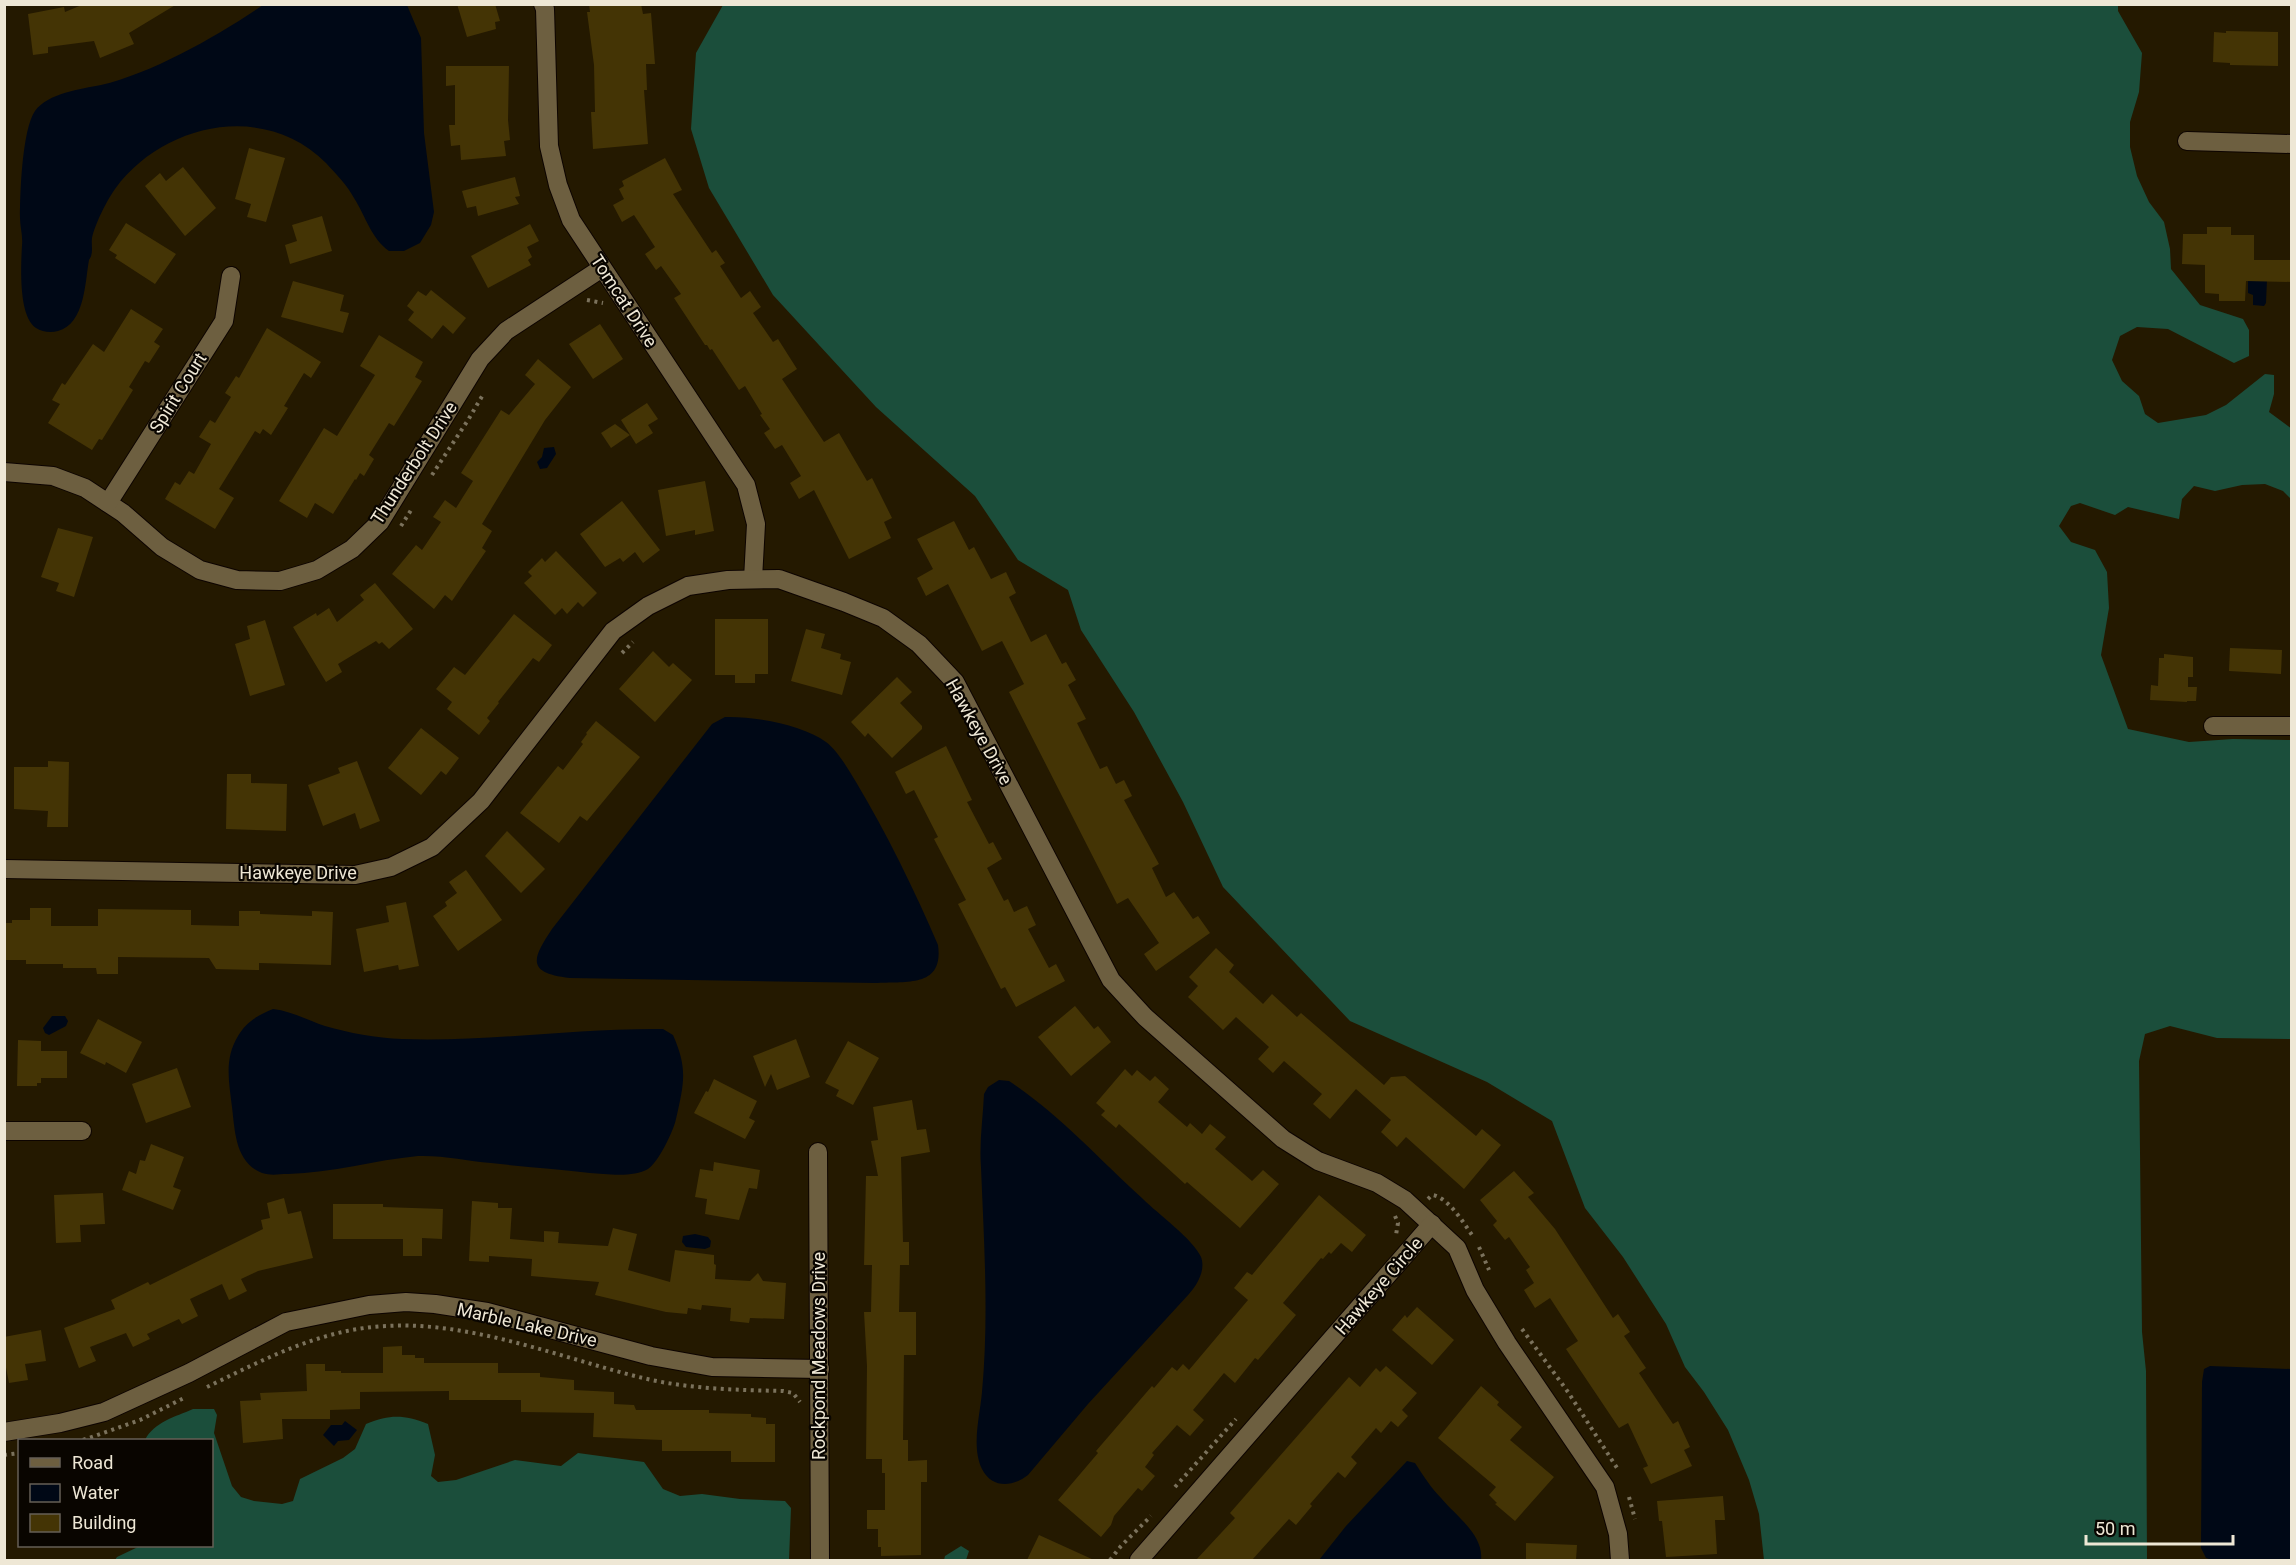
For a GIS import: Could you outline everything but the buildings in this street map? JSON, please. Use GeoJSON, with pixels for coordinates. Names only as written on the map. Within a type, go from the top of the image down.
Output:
{"type":"FeatureCollection","features":[{"type":"Feature","properties":{"kind":"street","name":"Tomcat Drive"},"geometry":{"type":"LineString","coordinates":[[543,4],[549,146],[558,185],[571,220],[746,485],[756,524],[753,579]]}},
{"type":"Feature","properties":{"kind":"street"},"geometry":{"type":"LineString","coordinates":[[2187,141],[2292,144]]}},
{"type":"Feature","properties":{"kind":"street","name":"Thunderbolt Drive"},"geometry":{"type":"LineString","coordinates":[[4,472],[53,476],[85,488],[123,513],[162,547],[200,570],[237,580],[280,581],[317,570],[352,549],[380,522],[480,359],[506,331],[602,268]]}},
{"type":"Feature","properties":{"kind":"street","name":"Spirit Court"},"geometry":{"type":"LineString","coordinates":[[108,503],[224,321],[231,276]]}},
{"type":"Feature","properties":{"kind":"street","name":"Hawkeye Drive"},"geometry":{"type":"LineString","coordinates":[[4,869],[355,875],[391,867],[432,847],[481,801],[613,631],[648,606],[688,586],[728,580],[779,579],[883,618],[919,645],[954,682],[1111,980],[1145,1017],[1283,1139],[1318,1161],[1377,1183],[1405,1200],[1432,1224]]}},
{"type":"Feature","properties":{"kind":"street"},"geometry":{"type":"LineString","coordinates":[[2213,726],[2292,726]]}},
{"type":"Feature","properties":{"kind":"street"},"geometry":{"type":"LineString","coordinates":[[4,1131],[82,1131]]}},
{"type":"Feature","properties":{"kind":"street","name":"Rockpond Meadows Drive"},"geometry":{"type":"LineString","coordinates":[[818,1152],[820,1560]]}},
{"type":"Feature","properties":{"kind":"street","name":"Hawkeye Circle"},"geometry":{"type":"LineString","coordinates":[[1139,1560],[1432,1224],[1457,1248],[1475,1290],[1507,1343],[1605,1487],[1618,1534],[1620,1560]]}},
{"type":"Feature","properties":{"kind":"street","name":"Marble Lake Drive"},"geometry":{"type":"LineString","coordinates":[[4,1432],[60,1423],[104,1412],[189,1373],[286,1322],[369,1305],[435,1304],[487,1312],[651,1356],[712,1367],[820,1369]]}},
{"type":"Feature","properties":{"kind":"path"},"geometry":{"type":"LineString","coordinates":[[582,301],[590,299],[601,301],[609,310]]}},
{"type":"Feature","properties":{"kind":"path"},"geometry":{"type":"LineString","coordinates":[[428,480],[436,472],[458,438],[486,388]]}},
{"type":"Feature","properties":{"kind":"path"},"geometry":{"type":"LineString","coordinates":[[397,532],[408,518],[416,501]]}},
{"type":"Feature","properties":{"kind":"path"},"geometry":{"type":"LineString","coordinates":[[616,660],[639,636]]}},
{"type":"Feature","properties":{"kind":"path"},"geometry":{"type":"LineString","coordinates":[[197,1392],[280,1351],[318,1338],[386,1326],[426,1326],[459,1330],[644,1378],[701,1387],[793,1393],[799,1399],[801,1407]]}},
{"type":"Feature","properties":{"kind":"path"},"geometry":{"type":"LineString","coordinates":[[86,1439],[140,1420],[187,1396]]}},
{"type":"Feature","properties":{"kind":"green space"},"geometry":{"type":"Polygon","coordinates":[[[723,5],[2118,5],[2118,11],[2142,53],[2139,92],[2130,122],[2130,147],[2137,176],[2149,202],[2164,222],[2170,249],[2171,269],[2200,305],[2243,319],[2249,330],[2249,356],[2234,363],[2168,329],[2137,327],[2120,336],[2112,360],[2122,381],[2139,396],[2145,414],[2158,423],[2206,415],[2226,405],[2265,374],[2274,375],[2274,394],[2269,412],[2292,429],[2291,499],[2283,491],[2265,484],[2242,485],[2215,491],[2194,486],[2182,499],[2179,519],[2128,507],[2115,515],[2080,503],[2071,506],[2059,526],[2071,542],[2095,550],[2107,572],[2109,608],[2101,655],[2128,729],[2189,742],[2233,739],[2291,740],[2291,1039],[2217,1038],[2170,1026],[2145,1034],[2139,1061],[2142,1332],[2146,1371],[2147,1560],[1764,1560],[1759,1514],[1749,1480],[1728,1430],[1685,1367],[1666,1324],[1623,1257],[1585,1208],[1552,1121],[1487,1082],[1350,1021],[1223,887],[1183,802],[1134,712],[1081,630],[1068,590],[1018,560],[975,496],[876,407],[773,295],[709,188],[691,129],[696,53],[723,5]]]}},
{"type":"Feature","properties":{"kind":"green space"},"geometry":{"type":"Polygon","coordinates":[[[193,1409],[214,1409],[217,1415],[214,1433],[232,1486],[241,1497],[282,1504],[293,1501],[300,1479],[343,1458],[355,1449],[366,1424],[390,1417],[404,1417],[428,1424],[435,1455],[431,1476],[438,1482],[456,1480],[515,1460],[561,1466],[578,1453],[644,1462],[663,1489],[680,1496],[702,1494],[785,1501],[791,1508],[789,1560],[115,1560],[138,1547],[213,1547],[213,1439],[146,1439],[159,1424],[193,1409]]]}},
{"type":"Feature","properties":{"kind":"green space"},"geometry":{"type":"Polygon","coordinates":[[[961,1546],[969,1551],[966,1560],[944,1560],[945,1556],[961,1546]]]}},
{"type":"Feature","properties":{"kind":"water"},"geometry":{"type":"Polygon","coordinates":[[[263,5],[407,5],[421,38],[424,133],[434,212],[431,225],[420,243],[404,251],[389,251],[373,234],[345,184],[326,163],[301,144],[274,132],[245,127],[216,128],[187,135],[160,148],[135,166],[108,199],[94,232],[85,290],[74,320],[67,327],[55,332],[36,328],[30,322],[23,302],[20,218],[21,179],[27,132],[35,111],[56,96],[121,79],[164,62],[206,40],[263,5]]]}},
{"type":"Feature","properties":{"kind":"water"},"geometry":{"type":"Polygon","coordinates":[[[2248,279],[2267,279],[2264,306],[2253,305],[2253,295],[2248,293],[2248,279]]]}},
{"type":"Feature","properties":{"kind":"water"},"geometry":{"type":"Polygon","coordinates":[[[554,447],[556,454],[547,468],[540,469],[537,462],[542,457],[544,448],[554,447]]]}},
{"type":"Feature","properties":{"kind":"water"},"geometry":{"type":"Polygon","coordinates":[[[725,717],[749,718],[791,726],[826,742],[839,755],[889,841],[938,945],[935,969],[929,975],[910,981],[875,983],[570,978],[556,976],[540,968],[537,956],[552,929],[712,724],[725,717]]]}},
{"type":"Feature","properties":{"kind":"water"},"geometry":{"type":"Polygon","coordinates":[[[273,1009],[344,1031],[402,1039],[467,1039],[663,1029],[673,1035],[683,1067],[683,1086],[675,1124],[652,1166],[635,1174],[611,1175],[427,1156],[304,1173],[272,1175],[262,1173],[246,1161],[238,1145],[234,1126],[229,1062],[238,1036],[245,1027],[257,1016],[273,1009]]]}},
{"type":"Feature","properties":{"kind":"water"},"geometry":{"type":"Polygon","coordinates":[[[52,1016],[65,1016],[68,1021],[66,1026],[49,1035],[43,1028],[52,1016]]]}},
{"type":"Feature","properties":{"kind":"water"},"geometry":{"type":"Polygon","coordinates":[[[999,1080],[1009,1081],[1078,1137],[1191,1242],[1202,1262],[1202,1272],[1198,1282],[1189,1294],[1088,1404],[1028,1475],[1009,1484],[997,1483],[986,1475],[977,1451],[985,1336],[981,1130],[984,1094],[988,1087],[999,1080]]]}},
{"type":"Feature","properties":{"kind":"water"},"geometry":{"type":"Polygon","coordinates":[[[695,1234],[708,1237],[711,1241],[710,1247],[705,1249],[686,1247],[682,1242],[683,1236],[695,1234]]]}},
{"type":"Feature","properties":{"kind":"water"},"geometry":{"type":"Polygon","coordinates":[[[2210,1366],[2291,1369],[2291,1560],[2212,1560],[2206,1558],[2201,1548],[2202,1382],[2204,1369],[2210,1366]]]}},
{"type":"Feature","properties":{"kind":"water"},"geometry":{"type":"Polygon","coordinates":[[[345,1421],[357,1430],[349,1440],[338,1441],[334,1446],[323,1435],[331,1425],[342,1425],[345,1421]]]}},
{"type":"Feature","properties":{"kind":"water"},"geometry":{"type":"Polygon","coordinates":[[[1407,1461],[1415,1463],[1434,1490],[1474,1534],[1481,1551],[1481,1560],[1319,1560],[1346,1526],[1407,1461]]]}}]}
